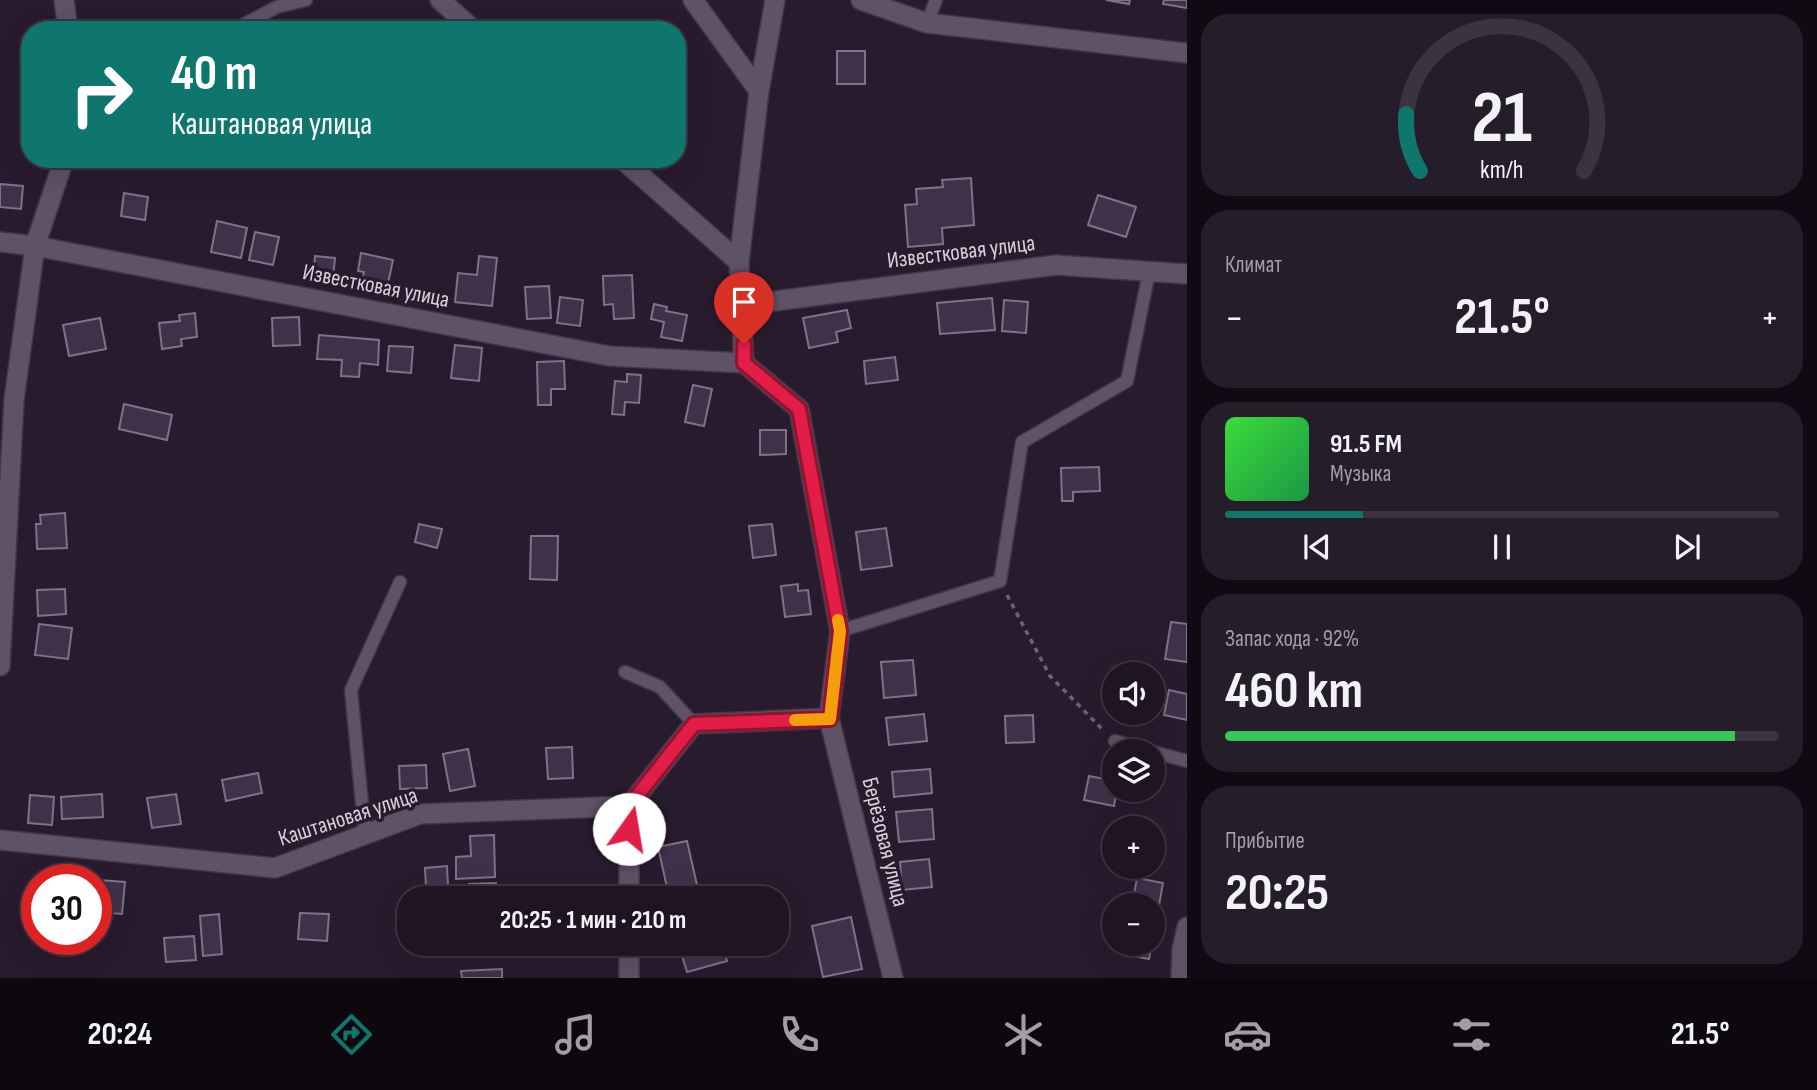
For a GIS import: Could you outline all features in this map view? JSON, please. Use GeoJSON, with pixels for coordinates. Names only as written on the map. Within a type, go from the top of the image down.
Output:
{"type":"FeatureCollection","features":[{"type":"Feature","properties":{"kind":"street"},"geometry":{"type":"LineString","coordinates":[[64,0],[67,21]]}},
{"type":"Feature","properties":{"kind":"street"},"geometry":{"type":"LineString","coordinates":[[440,0],[464,21]]}},
{"type":"Feature","properties":{"kind":"street"},"geometry":{"type":"LineString","coordinates":[[694,0],[759,91]]}},
{"type":"Feature","properties":{"kind":"street"},"geometry":{"type":"LineString","coordinates":[[744,363],[739,262],[759,91],[775,0]]}},
{"type":"Feature","properties":{"kind":"street"},"geometry":{"type":"LineString","coordinates":[[861,0],[927,23],[1187,53]]}},
{"type":"Feature","properties":{"kind":"street"},"geometry":{"type":"LineString","coordinates":[[0,666],[14,400],[35,246],[61,168]]}},
{"type":"Feature","properties":{"kind":"street"},"geometry":{"type":"LineString","coordinates":[[632,168],[739,262]]}},
{"type":"Feature","properties":{"kind":"street","name":"Известковая улица"},"geometry":{"type":"LineString","coordinates":[[0,242],[35,246],[609,356],[744,363]]}},
{"type":"Feature","properties":{"kind":"street","name":"Известковая улица"},"geometry":{"type":"LineString","coordinates":[[743,305],[1056,265],[1187,275]]}},
{"type":"Feature","properties":{"kind":"street","name":"Берёзовая улица"},"geometry":{"type":"LineString","coordinates":[[744,363],[799,409],[840,631],[830,719],[892,978]]}},
{"type":"Feature","properties":{"kind":"street"},"geometry":{"type":"LineString","coordinates":[[629,886],[629,806],[694,724],[830,719]]}},
{"type":"Feature","properties":{"kind":"street","name":"Каштановая улица"},"geometry":{"type":"LineString","coordinates":[[0,840],[275,868],[421,814],[629,806]]}},
{"type":"Feature","properties":{"kind":"street"},"geometry":{"type":"LineString","coordinates":[[1181,978],[1182,949],[1187,926]]}},
{"type":"Feature","properties":{"kind":"street"},"geometry":{"type":"LineString","coordinates":[[629,956],[629,978]]}},
{"type":"Feature","properties":{"kind":"lane"},"geometry":{"type":"LineString","coordinates":[[250,21],[277,7],[306,0]]}},
{"type":"Feature","properties":{"kind":"lane"},"geometry":{"type":"LineString","coordinates":[[927,23],[936,0]]}},
{"type":"Feature","properties":{"kind":"lane"},"geometry":{"type":"LineString","coordinates":[[840,631],[1000,581],[1022,442],[1127,381],[1149,272]]}},
{"type":"Feature","properties":{"kind":"lane"},"geometry":{"type":"LineString","coordinates":[[365,835],[351,690],[400,582]]}},
{"type":"Feature","properties":{"kind":"lane"},"geometry":{"type":"LineString","coordinates":[[625,672],[660,687],[694,724]]}},
{"type":"Feature","properties":{"kind":"lane"},"geometry":{"type":"LineString","coordinates":[[1165,755],[1187,761]]}},
{"type":"Feature","properties":{"kind":"path"},"geometry":{"type":"LineString","coordinates":[[1000,581],[1050,676],[1113,739]]}},
{"type":"Feature","properties":{"kind":"building"},"geometry":{"type":"Polygon","coordinates":[[[1106,0],[1130,0],[1129,4],[1106,0]]]}},
{"type":"Feature","properties":{"kind":"building"},"geometry":{"type":"Polygon","coordinates":[[[1164,0],[1187,0],[1187,8],[1163,4],[1164,0]]]}},
{"type":"Feature","properties":{"kind":"building"},"geometry":{"type":"Polygon","coordinates":[[[837,51],[865,51],[865,84],[837,84],[837,51]]]}},
{"type":"Feature","properties":{"kind":"building"},"geometry":{"type":"Polygon","coordinates":[[[971,178],[974,225],[942,228],[943,244],[908,247],[905,205],[917,204],[916,189],[943,187],[942,180],[971,178]]]}},
{"type":"Feature","properties":{"kind":"building"},"geometry":{"type":"Polygon","coordinates":[[[0,184],[23,186],[21,209],[0,207],[0,184]]]}},
{"type":"Feature","properties":{"kind":"building"},"geometry":{"type":"Polygon","coordinates":[[[124,193],[148,197],[145,220],[121,216],[124,193]]]}},
{"type":"Feature","properties":{"kind":"building"},"geometry":{"type":"Polygon","coordinates":[[[1098,195],[1136,207],[1126,237],[1088,225],[1098,195]]]}},
{"type":"Feature","properties":{"kind":"building"},"geometry":{"type":"Polygon","coordinates":[[[217,221],[247,228],[241,258],[211,252],[217,221]]]}},
{"type":"Feature","properties":{"kind":"building"},"geometry":{"type":"Polygon","coordinates":[[[255,232],[279,237],[273,265],[249,260],[255,232]]]}},
{"type":"Feature","properties":{"kind":"building"},"geometry":{"type":"Polygon","coordinates":[[[361,253],[393,260],[387,288],[361,283],[364,272],[358,271],[361,253]]]}},
{"type":"Feature","properties":{"kind":"building"},"geometry":{"type":"Polygon","coordinates":[[[315,256],[335,258],[333,279],[313,277],[315,256]]]}},
{"type":"Feature","properties":{"kind":"building"},"geometry":{"type":"Polygon","coordinates":[[[479,256],[497,258],[492,306],[455,302],[458,273],[477,275],[479,256]]]}},
{"type":"Feature","properties":{"kind":"building"},"geometry":{"type":"Polygon","coordinates":[[[632,275],[634,318],[614,319],[613,304],[604,305],[603,276],[632,275]]]}},
{"type":"Feature","properties":{"kind":"building"},"geometry":{"type":"Polygon","coordinates":[[[549,286],[551,318],[527,319],[525,287],[549,286]]]}},
{"type":"Feature","properties":{"kind":"building"},"geometry":{"type":"Polygon","coordinates":[[[560,297],[583,300],[580,326],[557,323],[560,297]]]}},
{"type":"Feature","properties":{"kind":"building"},"geometry":{"type":"Polygon","coordinates":[[[992,298],[995,330],[940,334],[937,303],[992,298]]]}},
{"type":"Feature","properties":{"kind":"building"},"geometry":{"type":"Polygon","coordinates":[[[1004,300],[1028,302],[1026,333],[1002,331],[1004,300]]]}},
{"type":"Feature","properties":{"kind":"building"},"geometry":{"type":"Polygon","coordinates":[[[654,304],[667,307],[666,311],[687,315],[682,341],[661,337],[664,322],[651,319],[654,304]]]}},
{"type":"Feature","properties":{"kind":"building"},"geometry":{"type":"Polygon","coordinates":[[[847,310],[851,328],[836,332],[838,342],[809,348],[803,318],[847,310]]]}},
{"type":"Feature","properties":{"kind":"building"},"geometry":{"type":"Polygon","coordinates":[[[195,313],[197,337],[181,339],[182,346],[162,349],[159,323],[180,321],[179,315],[195,313]]]}},
{"type":"Feature","properties":{"kind":"building"},"geometry":{"type":"Polygon","coordinates":[[[299,317],[300,345],[273,346],[272,318],[299,317]]]}},
{"type":"Feature","properties":{"kind":"building"},"geometry":{"type":"Polygon","coordinates":[[[100,318],[106,349],[69,356],[63,325],[100,318]]]}},
{"type":"Feature","properties":{"kind":"building"},"geometry":{"type":"Polygon","coordinates":[[[319,335],[379,340],[378,365],[360,363],[359,377],[341,376],[342,360],[317,359],[319,335]]]}},
{"type":"Feature","properties":{"kind":"building"},"geometry":{"type":"Polygon","coordinates":[[[455,345],[482,348],[479,381],[451,378],[455,345]]]}},
{"type":"Feature","properties":{"kind":"building"},"geometry":{"type":"Polygon","coordinates":[[[389,346],[413,347],[411,373],[387,371],[389,346]]]}},
{"type":"Feature","properties":{"kind":"building"},"geometry":{"type":"Polygon","coordinates":[[[895,357],[898,380],[866,384],[864,361],[895,357]]]}},
{"type":"Feature","properties":{"kind":"building"},"geometry":{"type":"Polygon","coordinates":[[[564,361],[565,389],[551,389],[551,405],[538,405],[537,362],[564,361]]]}},
{"type":"Feature","properties":{"kind":"building"},"geometry":{"type":"Polygon","coordinates":[[[627,374],[641,375],[639,403],[625,402],[624,415],[612,414],[615,381],[627,382],[627,374]]]}},
{"type":"Feature","properties":{"kind":"building"},"geometry":{"type":"Polygon","coordinates":[[[693,385],[712,389],[704,426],[685,422],[693,385]]]}},
{"type":"Feature","properties":{"kind":"building"},"geometry":{"type":"Polygon","coordinates":[[[124,404],[172,415],[167,440],[119,429],[124,404]]]}},
{"type":"Feature","properties":{"kind":"building"},"geometry":{"type":"Polygon","coordinates":[[[760,430],[786,430],[786,454],[760,455],[760,430]]]}},
{"type":"Feature","properties":{"kind":"building"},"geometry":{"type":"Polygon","coordinates":[[[1099,467],[1100,491],[1073,492],[1073,501],[1062,501],[1061,468],[1099,467]]]}},
{"type":"Feature","properties":{"kind":"building"},"geometry":{"type":"Polygon","coordinates":[[[65,513],[67,548],[37,549],[36,524],[41,524],[40,515],[65,513]]]}},
{"type":"Feature","properties":{"kind":"building"},"geometry":{"type":"Polygon","coordinates":[[[419,524],[442,529],[437,548],[415,542],[419,524]]]}},
{"type":"Feature","properties":{"kind":"building"},"geometry":{"type":"Polygon","coordinates":[[[772,524],[776,555],[753,558],[749,526],[772,524]]]}},
{"type":"Feature","properties":{"kind":"building"},"geometry":{"type":"Polygon","coordinates":[[[886,528],[892,566],[861,570],[856,532],[886,528]]]}},
{"type":"Feature","properties":{"kind":"building"},"geometry":{"type":"Polygon","coordinates":[[[531,536],[558,536],[557,580],[530,579],[531,536]]]}},
{"type":"Feature","properties":{"kind":"building"},"geometry":{"type":"Polygon","coordinates":[[[798,584],[798,591],[808,590],[811,614],[785,617],[781,586],[798,584]]]}},
{"type":"Feature","properties":{"kind":"building"},"geometry":{"type":"Polygon","coordinates":[[[65,589],[66,614],[38,616],[37,590],[65,589]]]}},
{"type":"Feature","properties":{"kind":"building"},"geometry":{"type":"Polygon","coordinates":[[[1171,622],[1187,624],[1187,662],[1165,659],[1171,622]]]}},
{"type":"Feature","properties":{"kind":"building"},"geometry":{"type":"Polygon","coordinates":[[[39,624],[72,628],[68,659],[35,655],[39,624]]]}},
{"type":"Feature","properties":{"kind":"building"},"geometry":{"type":"Polygon","coordinates":[[[913,660],[916,695],[884,698],[881,662],[913,660]]]}},
{"type":"Feature","properties":{"kind":"building"},"geometry":{"type":"Polygon","coordinates":[[[1169,690],[1187,694],[1187,720],[1165,715],[1169,690]]]}},
{"type":"Feature","properties":{"kind":"building"},"geometry":{"type":"Polygon","coordinates":[[[924,714],[927,741],[889,745],[886,718],[924,714]]]}},
{"type":"Feature","properties":{"kind":"building"},"geometry":{"type":"Polygon","coordinates":[[[1033,715],[1034,742],[1006,743],[1005,716],[1033,715]]]}},
{"type":"Feature","properties":{"kind":"building"},"geometry":{"type":"Polygon","coordinates":[[[572,747],[573,778],[548,779],[546,748],[572,747]]]}},
{"type":"Feature","properties":{"kind":"building"},"geometry":{"type":"Polygon","coordinates":[[[468,749],[475,786],[450,791],[443,754],[468,749]]]}},
{"type":"Feature","properties":{"kind":"building"},"geometry":{"type":"Polygon","coordinates":[[[426,765],[427,788],[400,789],[399,766],[426,765]]]}},
{"type":"Feature","properties":{"kind":"building"},"geometry":{"type":"Polygon","coordinates":[[[930,769],[932,793],[894,797],[892,772],[930,769]]]}},
{"type":"Feature","properties":{"kind":"building"},"geometry":{"type":"Polygon","coordinates":[[[258,773],[262,793],[226,801],[222,780],[258,773]]]}},
{"type":"Feature","properties":{"kind":"building"},"geometry":{"type":"Polygon","coordinates":[[[1089,776],[1102,778],[1102,802],[1115,802],[1114,806],[1084,800],[1089,776]]]}},
{"type":"Feature","properties":{"kind":"building"},"geometry":{"type":"Polygon","coordinates":[[[102,794],[103,817],[62,819],[61,797],[102,794]]]}},
{"type":"Feature","properties":{"kind":"building"},"geometry":{"type":"Polygon","coordinates":[[[176,794],[181,824],[152,828],[147,798],[176,794]]]}},
{"type":"Feature","properties":{"kind":"building"},"geometry":{"type":"Polygon","coordinates":[[[30,795],[54,797],[52,825],[28,823],[30,795]]]}},
{"type":"Feature","properties":{"kind":"building"},"geometry":{"type":"Polygon","coordinates":[[[932,809],[934,839],[899,842],[896,812],[932,809]]]}},
{"type":"Feature","properties":{"kind":"building"},"geometry":{"type":"Polygon","coordinates":[[[494,835],[495,877],[456,879],[456,857],[471,856],[470,836],[494,835]]]}},
{"type":"Feature","properties":{"kind":"building"},"geometry":{"type":"Polygon","coordinates":[[[687,841],[697,885],[667,886],[658,847],[687,841]]]}},
{"type":"Feature","properties":{"kind":"building"},"geometry":{"type":"Polygon","coordinates":[[[929,859],[932,887],[902,890],[900,862],[929,859]]]}},
{"type":"Feature","properties":{"kind":"building"},"geometry":{"type":"Polygon","coordinates":[[[447,866],[448,885],[426,886],[425,868],[447,866]]]}},
{"type":"Feature","properties":{"kind":"building"},"geometry":{"type":"Polygon","coordinates":[[[1137,879],[1163,883],[1161,893],[1134,893],[1137,879]]]}},
{"type":"Feature","properties":{"kind":"building"},"geometry":{"type":"Polygon","coordinates":[[[112,881],[125,882],[122,914],[112,913],[112,881]]]}},
{"type":"Feature","properties":{"kind":"building"},"geometry":{"type":"Polygon","coordinates":[[[496,883],[496,886],[469,886],[496,883]]]}},
{"type":"Feature","properties":{"kind":"building"},"geometry":{"type":"Polygon","coordinates":[[[300,913],[329,914],[327,941],[298,939],[300,913]]]}},
{"type":"Feature","properties":{"kind":"building"},"geometry":{"type":"Polygon","coordinates":[[[219,914],[222,954],[203,956],[200,916],[219,914]]]}},
{"type":"Feature","properties":{"kind":"building"},"geometry":{"type":"Polygon","coordinates":[[[851,917],[862,969],[823,977],[812,926],[851,917]]]}},
{"type":"Feature","properties":{"kind":"building"},"geometry":{"type":"Polygon","coordinates":[[[194,936],[196,960],[166,962],[164,938],[194,936]]]}},
{"type":"Feature","properties":{"kind":"building"},"geometry":{"type":"Polygon","coordinates":[[[682,956],[726,956],[727,961],[687,972],[682,956]]]}},
{"type":"Feature","properties":{"kind":"building"},"geometry":{"type":"Polygon","coordinates":[[[502,969],[502,978],[462,978],[461,971],[502,969]]]}},
{"type":"Feature","properties":{"kind":"slow traffic"},"geometry":{"type":"LineString","coordinates":[[795,720],[830,719],[840,631],[838,620]]}},
{"type":"Feature","properties":{"kind":"route"},"geometry":{"type":"LineString","coordinates":[[629,829],[629,806],[694,724],[830,719],[840,631],[799,409],[744,363],[744,344]]}}]}
